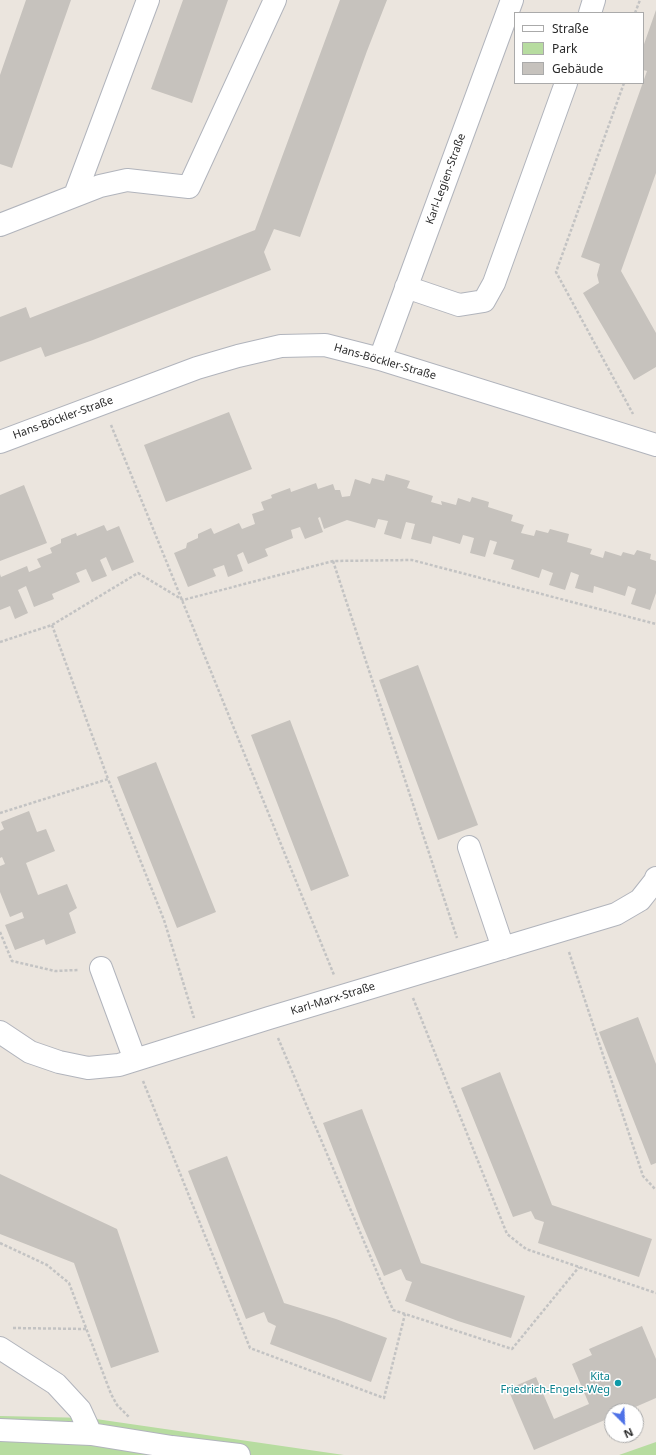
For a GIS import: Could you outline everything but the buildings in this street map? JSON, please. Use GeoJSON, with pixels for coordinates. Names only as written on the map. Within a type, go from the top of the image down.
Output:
{"type":"FeatureCollection","features":[{"type":"Feature","properties":{"kind":"street"},"geometry":{"type":"LineString","coordinates":[[75,196],[148,0]]}},
{"type":"Feature","properties":{"kind":"street"},"geometry":{"type":"LineString","coordinates":[[0,225],[100,186],[127,180],[189,187],[275,0]]}},
{"type":"Feature","properties":{"kind":"street","name":"Karl-Legien-Straße"},"geometry":{"type":"LineString","coordinates":[[380,359],[512,0]]}},
{"type":"Feature","properties":{"kind":"street"},"geometry":{"type":"LineString","coordinates":[[590,12],[594,0]]}},
{"type":"Feature","properties":{"kind":"street"},"geometry":{"type":"LineString","coordinates":[[406,287],[459,305],[484,300],[494,283],[566,84]]}},
{"type":"Feature","properties":{"kind":"street","name":"Hans-Böckler-Straße"},"geometry":{"type":"LineString","coordinates":[[0,442],[204,366],[281,346],[325,345],[380,359],[652,444]]}},
{"type":"Feature","properties":{"kind":"street"},"geometry":{"type":"LineString","coordinates":[[469,847],[503,948]]}},
{"type":"Feature","properties":{"kind":"street","name":"Karl-Marx-Straße"},"geometry":{"type":"LineString","coordinates":[[0,1032],[30,1052],[59,1062],[88,1068],[119,1065],[269,1018],[616,914],[640,900],[656,880]]}},
{"type":"Feature","properties":{"kind":"street"},"geometry":{"type":"LineString","coordinates":[[101,968],[135,1060]]}},
{"type":"Feature","properties":{"kind":"street"},"geometry":{"type":"LineString","coordinates":[[4,1338],[56,1384],[80,1410],[91,1434]]}},
{"type":"Feature","properties":{"kind":"street"},"geometry":{"type":"LineString","coordinates":[[0,1430],[91,1434],[172,1447],[239,1455]]}},
{"type":"Feature","properties":{"kind":"path"},"geometry":{"type":"LineString","coordinates":[[635,12],[640,0]]}},
{"type":"Feature","properties":{"kind":"path"},"geometry":{"type":"LineString","coordinates":[[624,84],[556,272],[652,444]]}},
{"type":"Feature","properties":{"kind":"path"},"geometry":{"type":"LineString","coordinates":[[102,404],[343,996]]}},
{"type":"Feature","properties":{"kind":"path"},"geometry":{"type":"LineString","coordinates":[[0,642],[52,625],[138,573],[183,600],[333,561],[412,560],[656,624]]}},
{"type":"Feature","properties":{"kind":"path"},"geometry":{"type":"LineString","coordinates":[[333,561],[464,960]]}},
{"type":"Feature","properties":{"kind":"path"},"geometry":{"type":"LineString","coordinates":[[52,625],[108,780],[164,920],[200,1039]]}},
{"type":"Feature","properties":{"kind":"path"},"geometry":{"type":"LineString","coordinates":[[0,813],[108,780]]}},
{"type":"Feature","properties":{"kind":"path"},"geometry":{"type":"LineString","coordinates":[[562,930],[644,1176],[656,1190]]}},
{"type":"Feature","properties":{"kind":"path"},"geometry":{"type":"LineString","coordinates":[[0,932],[12,961],[55,971],[101,968]]}},
{"type":"Feature","properties":{"kind":"path"},"geometry":{"type":"LineString","coordinates":[[405,977],[507,1234],[526,1250],[656,1293]]}},
{"type":"Feature","properties":{"kind":"path"},"geometry":{"type":"LineString","coordinates":[[269,1018],[392,1310],[512,1349],[579,1267]]}},
{"type":"Feature","properties":{"kind":"path"},"geometry":{"type":"LineString","coordinates":[[135,1060],[250,1348],[384,1398],[405,1314]]}},
{"type":"Feature","properties":{"kind":"path"},"geometry":{"type":"LineString","coordinates":[[0,1243],[47,1265],[69,1283],[111,1394],[117,1405],[134,1420]]}},
{"type":"Feature","properties":{"kind":"path"},"geometry":{"type":"LineString","coordinates":[[4,1338],[87,1329]]}},
{"type":"Feature","properties":{"kind":"green space"},"geometry":{"type":"Polygon","coordinates":[[[0,1416],[89,1418],[344,1455],[0,1455],[0,1416]]]}},
{"type":"Feature","properties":{"kind":"green space"},"geometry":{"type":"Polygon","coordinates":[[[656,1442],[656,1455],[619,1455],[656,1442]]]}},
{"type":"Feature","properties":{"kind":"place","name":"Kita Friedrich-Engels-Weg"},"geometry":{"type":"Point","coordinates":[618,1383]}}]}
